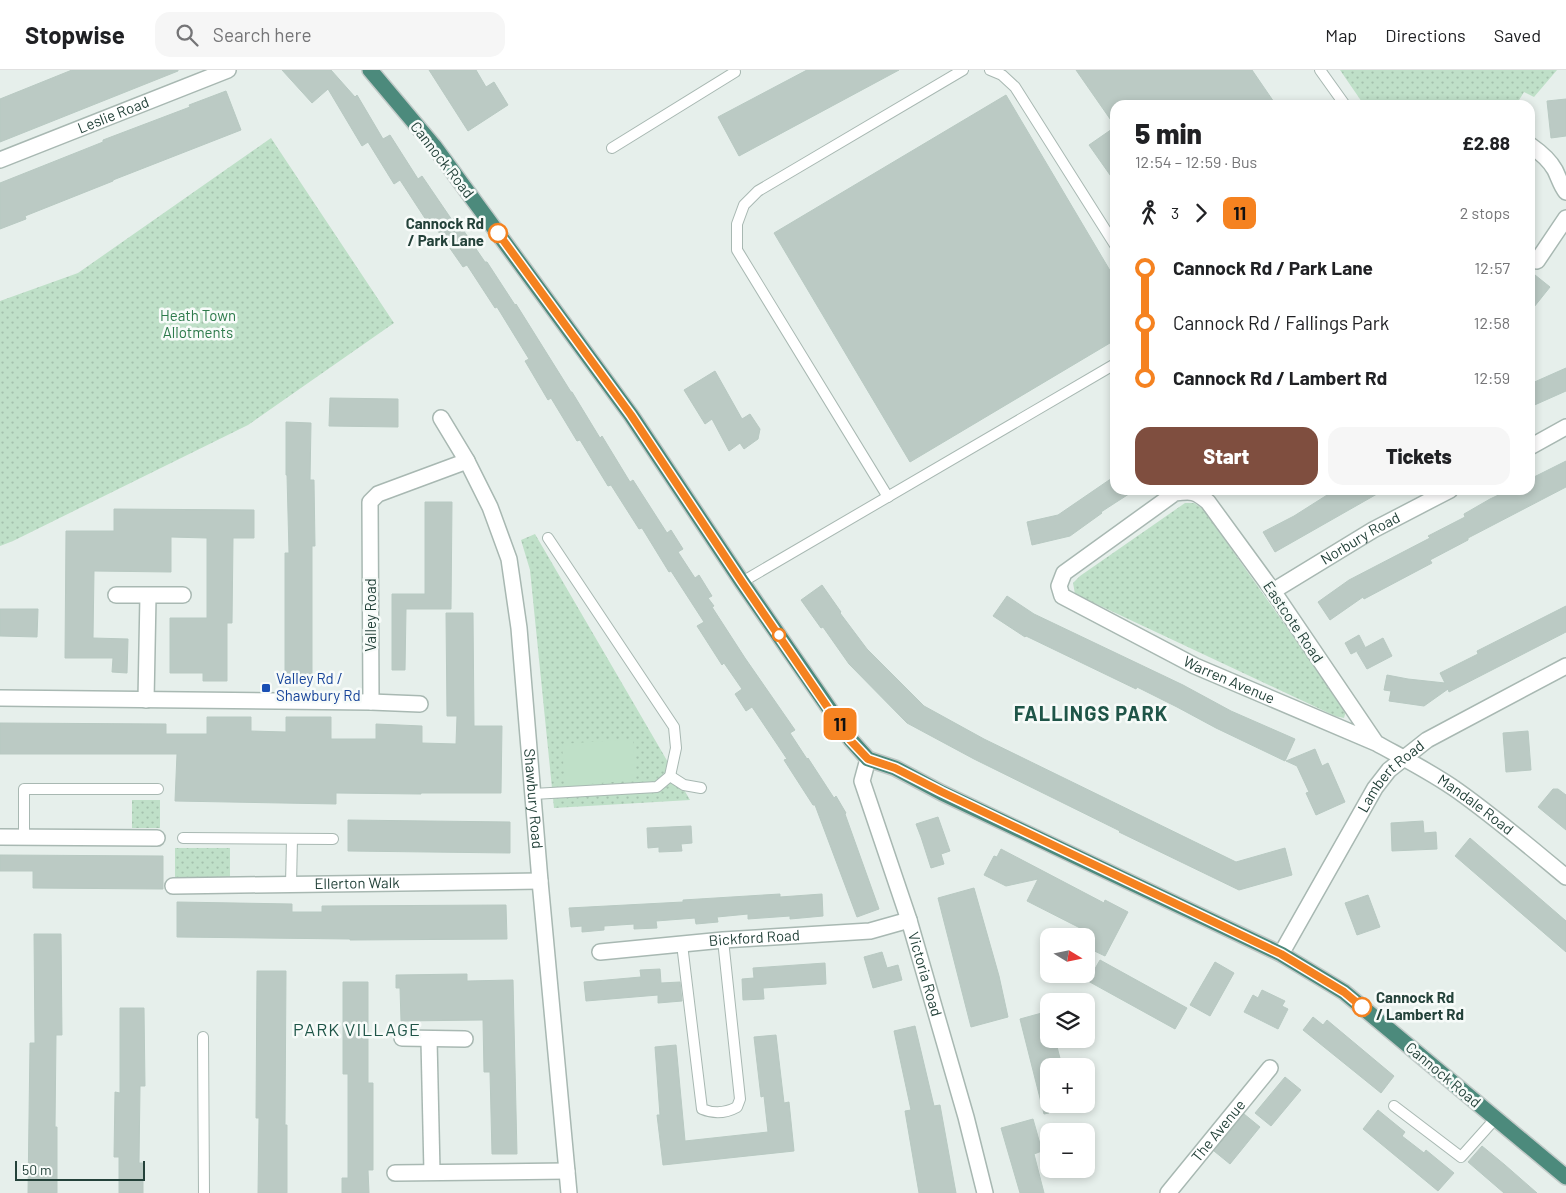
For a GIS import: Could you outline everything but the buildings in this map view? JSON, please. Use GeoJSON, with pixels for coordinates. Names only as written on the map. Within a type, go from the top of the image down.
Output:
{"type":"FeatureCollection","features":[{"type":"Feature","properties":{"kind":"highway","name":"Cannock Road"},"geometry":{"type":"LineString","coordinates":[[370,70],[434,146],[631,415],[850,740],[868,759],[895,768],[1281,954],[1344,992],[1566,1177]]}},
{"type":"Feature","properties":{"kind":"street","name":"Leslie Road"},"geometry":{"type":"LineString","coordinates":[[0,160],[218,72]]}},
{"type":"Feature","properties":{"kind":"street"},"geometry":{"type":"LineString","coordinates":[[1535,148],[1543,154],[1555,170],[1562,188],[1566,192]]}},
{"type":"Feature","properties":{"kind":"street"},"geometry":{"type":"LineString","coordinates":[[1537,261],[1566,218]]}},
{"type":"Feature","properties":{"kind":"street","name":"Shawbury Road"},"geometry":{"type":"LineString","coordinates":[[441,418],[490,507],[509,560],[519,628],[569,1193]]}},
{"type":"Feature","properties":{"kind":"street"},"geometry":{"type":"LineString","coordinates":[[1535,444],[1566,427]]}},
{"type":"Feature","properties":{"kind":"street","name":"Valley Road"},"geometry":{"type":"LineString","coordinates":[[371,702],[370,502],[378,494],[466,461]]}},
{"type":"Feature","properties":{"kind":"street","name":"Warren Avenue"},"geometry":{"type":"LineString","coordinates":[[1172,495],[1064,572],[1059,586],[1062,596],[1085,610],[1195,666],[1376,743]]}},
{"type":"Feature","properties":{"kind":"street","name":"Warren Avenue"},"geometry":{"type":"LineString","coordinates":[[1200,495],[1208,502]]}},
{"type":"Feature","properties":{"kind":"street","name":"Norbury Road"},"geometry":{"type":"LineString","coordinates":[[1273,591],[1373,530],[1440,495]]}},
{"type":"Feature","properties":{"kind":"street","name":"Eastcote Road"},"geometry":{"type":"LineString","coordinates":[[1208,502],[1273,591],[1376,743]]}},
{"type":"Feature","properties":{"kind":"street"},"geometry":{"type":"LineString","coordinates":[[116,596],[183,595]]}},
{"type":"Feature","properties":{"kind":"street"},"geometry":{"type":"LineString","coordinates":[[146,700],[148,596]]}},
{"type":"Feature","properties":{"kind":"street","name":"Lambert Road"},"geometry":{"type":"LineString","coordinates":[[1281,954],[1375,788],[1389,770],[1427,740],[1566,666]]}},
{"type":"Feature","properties":{"kind":"street"},"geometry":{"type":"LineString","coordinates":[[0,698],[420,704]]}},
{"type":"Feature","properties":{"kind":"street","name":"Mandale Road"},"geometry":{"type":"LineString","coordinates":[[1376,743],[1457,790],[1566,877]]}},
{"type":"Feature","properties":{"kind":"street","name":"Victoria Road"},"geometry":{"type":"LineString","coordinates":[[868,759],[862,781],[909,920],[963,1108],[985,1193]]}},
{"type":"Feature","properties":{"kind":"street"},"geometry":{"type":"LineString","coordinates":[[0,837],[157,838]]}},
{"type":"Feature","properties":{"kind":"street","name":"Ellerton Walk"},"geometry":{"type":"LineString","coordinates":[[173,886],[540,881]]}},
{"type":"Feature","properties":{"kind":"street","name":"Bickford Road"},"geometry":{"type":"LineString","coordinates":[[600,952],[723,940],[870,931],[909,920]]}},
{"type":"Feature","properties":{"kind":"street"},"geometry":{"type":"LineString","coordinates":[[402,1038],[429,1040],[464,1039]]}},
{"type":"Feature","properties":{"kind":"street"},"geometry":{"type":"LineString","coordinates":[[429,1040],[432,1172]]}},
{"type":"Feature","properties":{"kind":"street","name":"The Avenue"},"geometry":{"type":"LineString","coordinates":[[1168,1193],[1270,1068]]}},
{"type":"Feature","properties":{"kind":"street"},"geometry":{"type":"LineString","coordinates":[[395,1172],[567,1171]]}},
{"type":"Feature","properties":{"kind":"lane"},"geometry":{"type":"LineString","coordinates":[[888,497],[736,250],[737,224],[744,205],[758,191],[963,70]]}},
{"type":"Feature","properties":{"kind":"lane"},"geometry":{"type":"LineString","coordinates":[[990,70],[1002,75],[1015,87],[1110,237]]}},
{"type":"Feature","properties":{"kind":"lane"},"geometry":{"type":"LineString","coordinates":[[1320,70],[1341,100]]}},
{"type":"Feature","properties":{"kind":"lane"},"geometry":{"type":"LineString","coordinates":[[612,148],[736,71]]}},
{"type":"Feature","properties":{"kind":"lane"},"geometry":{"type":"LineString","coordinates":[[742,582],[1110,367]]}},
{"type":"Feature","properties":{"kind":"lane"},"geometry":{"type":"LineString","coordinates":[[533,794],[658,787],[670,776],[676,748],[674,727],[548,538]]}},
{"type":"Feature","properties":{"kind":"lane"},"geometry":{"type":"LineString","coordinates":[[670,776],[684,784],[701,788]]}},
{"type":"Feature","properties":{"kind":"lane"},"geometry":{"type":"LineString","coordinates":[[24,838],[24,789],[158,789]]}},
{"type":"Feature","properties":{"kind":"lane"},"geometry":{"type":"LineString","coordinates":[[183,838],[333,839]]}},
{"type":"Feature","properties":{"kind":"lane"},"geometry":{"type":"LineString","coordinates":[[291,884],[292,839]]}},
{"type":"Feature","properties":{"kind":"lane"},"geometry":{"type":"LineString","coordinates":[[682,944],[702,1109],[720,1113],[737,1107],[740,1099],[723,940]]}},
{"type":"Feature","properties":{"kind":"lane"},"geometry":{"type":"LineString","coordinates":[[203,1037],[204,1193]]}},
{"type":"Feature","properties":{"kind":"lane"},"geometry":{"type":"LineString","coordinates":[[1394,1106],[1461,1157],[1495,1119]]}},
{"type":"Feature","properties":{"kind":"green space"},"geometry":{"type":"Polygon","coordinates":[[[1340,70],[1557,70],[1534,97],[1524,92],[1519,100],[1361,100],[1340,70]]]}},
{"type":"Feature","properties":{"kind":"green space","name":"Heath Town Allotments"},"geometry":{"type":"Polygon","coordinates":[[[271,138],[394,323],[248,425],[0,546],[0,301],[78,273],[271,138]]]}},
{"type":"Feature","properties":{"kind":"green space"},"geometry":{"type":"Polygon","coordinates":[[[1185,503],[1194,503],[1203,509],[1346,711],[1344,718],[1335,716],[1075,594],[1073,583],[1080,576],[1185,503]]]}},
{"type":"Feature","properties":{"kind":"green space"},"geometry":{"type":"Polygon","coordinates":[[[535,534],[690,800],[554,808],[530,570],[521,540],[535,534]]]}},
{"type":"Feature","properties":{"kind":"green space"},"geometry":{"type":"Polygon","coordinates":[[[633,739],[636,780],[565,786],[562,744],[633,739]]]}},
{"type":"Feature","properties":{"kind":"green space"},"geometry":{"type":"Polygon","coordinates":[[[132,800],[160,800],[160,828],[132,828],[132,800]]]}},
{"type":"Feature","properties":{"kind":"green space"},"geometry":{"type":"Polygon","coordinates":[[[175,848],[230,848],[230,877],[175,877],[175,848]]]}},
{"type":"Feature","properties":{"kind":"bus line","name":"11"},"geometry":{"type":"LineString","coordinates":[[498,233],[631,415],[850,740],[868,759],[895,768],[1281,954],[1344,992],[1362,1007]]}},
{"type":"Feature","properties":{"kind":"place","name":"Cannock Rd / Park Lane"},"geometry":{"type":"Point","coordinates":[498,233]}},
{"type":"Feature","properties":{"kind":"place","name":"Valley Rd / Shawbury Rd"},"geometry":{"type":"Point","coordinates":[266,688]}},
{"type":"Feature","properties":{"kind":"place","name":"Cannock Rd / Lambert Rd"},"geometry":{"type":"Point","coordinates":[1362,1007]}},
{"type":"Feature","properties":{"kind":"district","name":"FALLINGS PARK"},"geometry":{"type":"Point","coordinates":[1091,714]}},
{"type":"Feature","properties":{"kind":"district","name":"PARK VILLAGE"},"geometry":{"type":"Point","coordinates":[357,1030]}}]}
